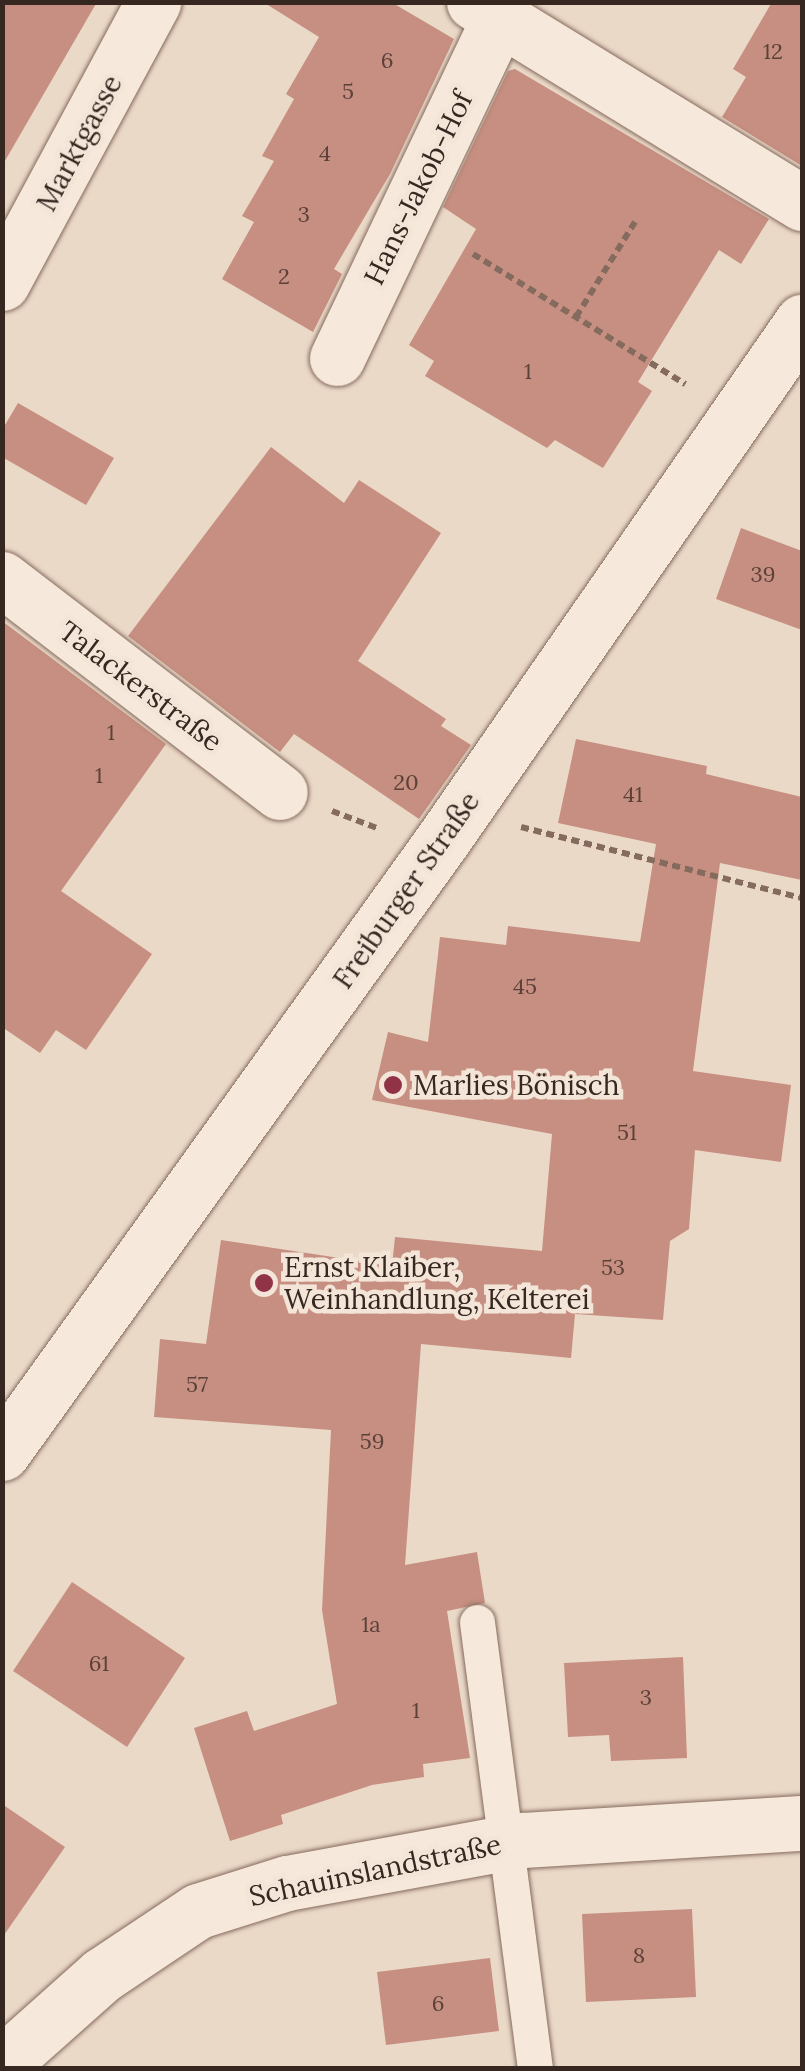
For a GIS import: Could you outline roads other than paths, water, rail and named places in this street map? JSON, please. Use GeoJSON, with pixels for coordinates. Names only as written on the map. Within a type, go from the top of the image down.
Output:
{"type":"FeatureCollection","features":[{"type":"Feature","properties":{"kind":"street","name":"Marktgasse"},"geometry":{"type":"LineString","coordinates":[[2,282],[153,2]]}},
{"type":"Feature","properties":{"kind":"street","name":"Hans-Jakob-Hof"},"geometry":{"type":"LineString","coordinates":[[337,358],[517,16],[802,203]]}},
{"type":"Feature","properties":{"kind":"street","name":"Freiburger Straße"},"geometry":{"type":"LineString","coordinates":[[2,1453],[452,826],[802,322]]}},
{"type":"Feature","properties":{"kind":"street","name":"Talackerstraße"},"geometry":{"type":"LineString","coordinates":[[2,580],[280,792]]}},
{"type":"Feature","properties":{"kind":"street","name":"Schauinslandstraße"},"geometry":{"type":"LineString","coordinates":[[2,2064],[102,1974],[198,1911],[287,1884],[506,1843],[802,1822]]}},
{"type":"Feature","properties":{"kind":"lane"},"geometry":{"type":"LineString","coordinates":[[477,1622],[535,2068]]}},
{"type":"Feature","properties":{"kind":"place","name":"Marlies Bönisch"},"geometry":{"type":"Point","coordinates":[393,1085]}},
{"type":"Feature","properties":{"kind":"place","name":"Ernst Klaiber, Weinhandlung, Kelterei"},"geometry":{"type":"Point","coordinates":[264,1283]}}]}
